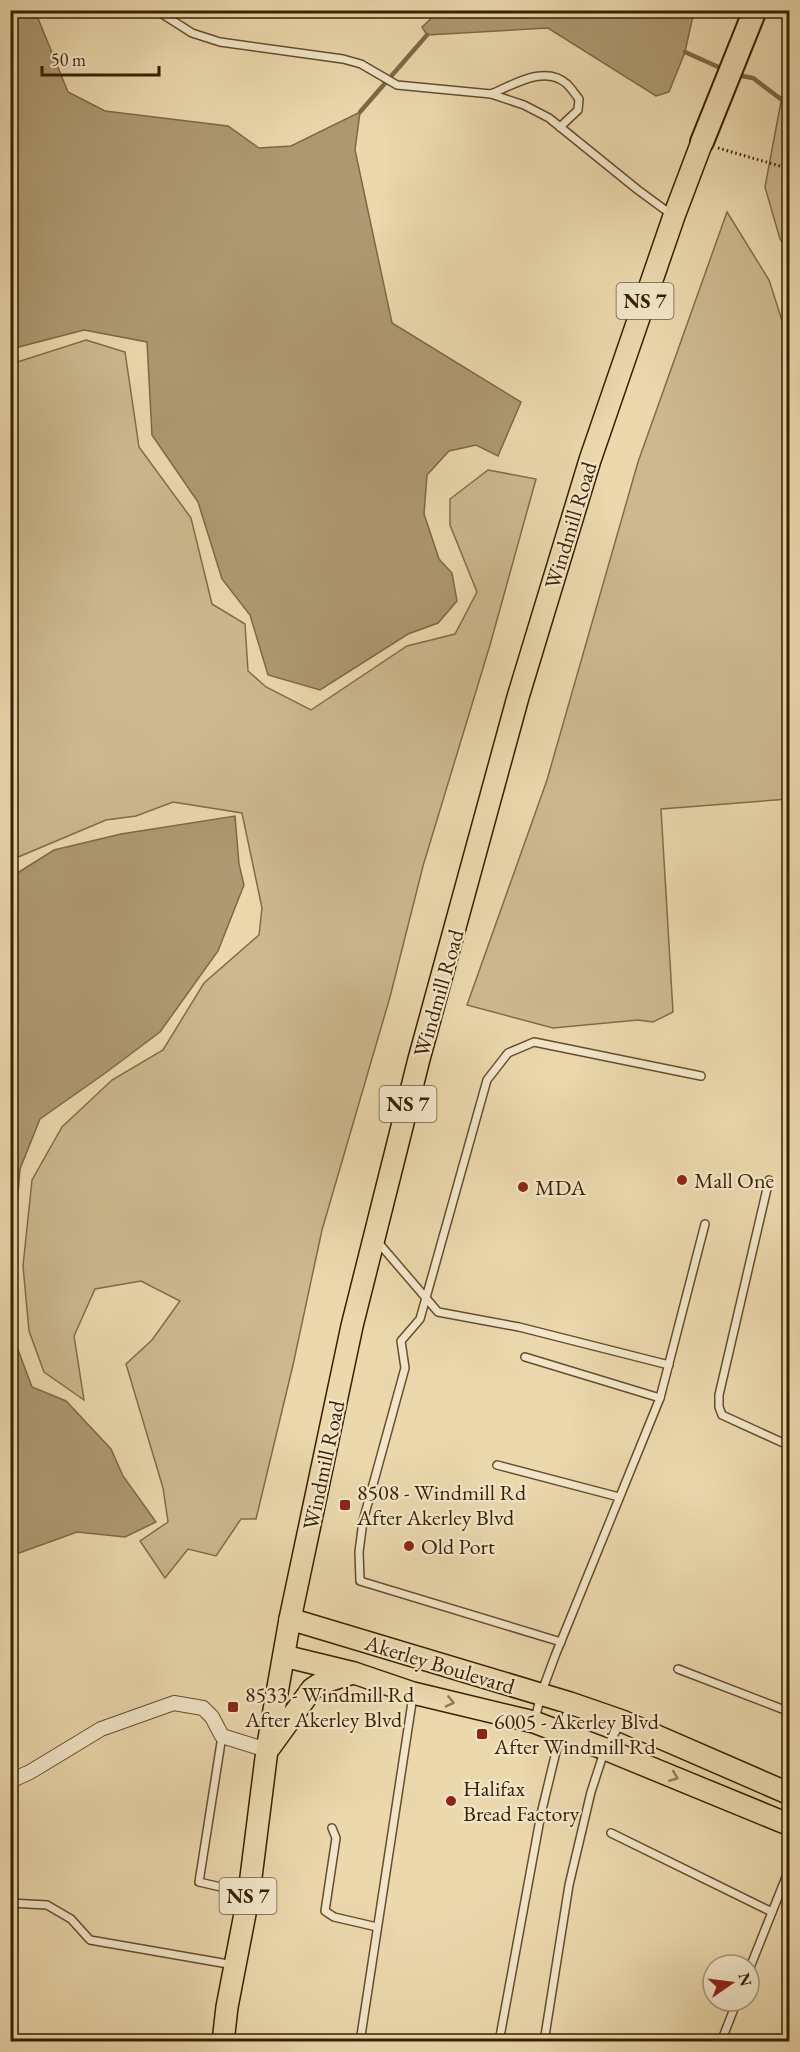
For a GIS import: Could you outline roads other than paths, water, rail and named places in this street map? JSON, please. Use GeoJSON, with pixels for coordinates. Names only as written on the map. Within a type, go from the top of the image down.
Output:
{"type":"FeatureCollection","features":[{"type":"Feature","properties":{"kind":"highway","name":"Windmill Road"},"geometry":{"type":"LineString","coordinates":[[728,71],[743,10]]}},
{"type":"Feature","properties":{"kind":"highway","name":"Windmill Road"},"geometry":{"type":"LineString","coordinates":[[702,142],[728,71],[755,10]]}},
{"type":"Feature","properties":{"kind":"main road","name":"Windmill Road"},"geometry":{"type":"LineString","coordinates":[[223,2042],[227,2007],[249,1893],[267,1750],[290,1619],[352,1326],[419,1059],[469,883],[518,696],[590,460],[674,216],[702,142]]}},
{"type":"Feature","properties":{"kind":"main road","name":"Akerley Boulevard"},"geometry":{"type":"LineString","coordinates":[[290,1619],[541,1694],[622,1721],[789,1794]]}},
{"type":"Feature","properties":{"kind":"main road","name":"Akerley Boulevard"},"geometry":{"type":"LineString","coordinates":[[284,1656],[354,1673],[413,1693],[534,1722],[561,1731],[789,1825]]}},
{"type":"Feature","properties":{"kind":"main road"},"geometry":{"type":"LineString","coordinates":[[267,1750],[312,1689],[321,1683],[354,1673]]}},
{"type":"Feature","properties":{"kind":"street"},"geometry":{"type":"LineString","coordinates":[[10,1781],[30,1772],[102,1729],[174,1703],[203,1708],[212,1717],[222,1736],[267,1750]]}},
{"type":"Feature","properties":{"kind":"lane"},"geometry":{"type":"LineString","coordinates":[[156,10],[192,33],[220,42],[343,59],[361,64],[397,85],[491,94],[524,105],[549,118],[674,216]]}},
{"type":"Feature","properties":{"kind":"lane"},"geometry":{"type":"LineString","coordinates":[[491,94],[538,75],[558,79],[566,83],[579,99],[578,110],[560,127]]}},
{"type":"Feature","properties":{"kind":"lane"},"geometry":{"type":"LineString","coordinates":[[561,1642],[360,1581],[359,1552],[363,1521],[405,1368],[401,1341],[420,1319],[488,1080],[508,1053],[534,1042],[700,1076]]}},
{"type":"Feature","properties":{"kind":"lane"},"geometry":{"type":"LineString","coordinates":[[770,1180],[718,1407],[722,1415],[789,1446]]}},
{"type":"Feature","properties":{"kind":"lane"},"geometry":{"type":"LineString","coordinates":[[534,1722],[541,1694],[561,1642],[660,1398],[705,1224]]}},
{"type":"Feature","properties":{"kind":"lane"},"geometry":{"type":"LineString","coordinates":[[374,1238],[438,1312],[519,1327],[669,1365]]}},
{"type":"Feature","properties":{"kind":"lane"},"geometry":{"type":"LineString","coordinates":[[525,1357],[660,1398]]}},
{"type":"Feature","properties":{"kind":"lane"},"geometry":{"type":"LineString","coordinates":[[496,1465],[619,1497]]}},
{"type":"Feature","properties":{"kind":"lane"},"geometry":{"type":"LineString","coordinates":[[678,1669],[789,1712]]}},
{"type":"Feature","properties":{"kind":"lane"},"geometry":{"type":"LineString","coordinates":[[360,2042],[413,1693]]}},
{"type":"Feature","properties":{"kind":"lane"},"geometry":{"type":"LineString","coordinates":[[499,2042],[541,1814],[570,1703]]}},
{"type":"Feature","properties":{"kind":"lane"},"geometry":{"type":"LineString","coordinates":[[544,2042],[569,1885],[591,1792],[605,1749],[622,1721]]}},
{"type":"Feature","properties":{"kind":"lane"},"geometry":{"type":"LineString","coordinates":[[222,1736],[199,1882],[249,1893]]}},
{"type":"Feature","properties":{"kind":"lane"},"geometry":{"type":"LineString","coordinates":[[332,1828],[336,1839],[325,1911],[334,1917],[377,1927]]}},
{"type":"Feature","properties":{"kind":"lane"},"geometry":{"type":"LineString","coordinates":[[611,1833],[772,1912]]}},
{"type":"Feature","properties":{"kind":"lane"},"geometry":{"type":"LineString","coordinates":[[756,1953],[772,1912],[786,1888],[789,1867]]}},
{"type":"Feature","properties":{"kind":"lane"},"geometry":{"type":"LineString","coordinates":[[10,1903],[47,1905],[71,1919],[90,1940],[236,1966]]}},
{"type":"Feature","properties":{"kind":"lane"},"geometry":{"type":"LineString","coordinates":[[721,2042],[732,2013]]}},
{"type":"Feature","properties":{"kind":"waterway"},"geometry":{"type":"LineString","coordinates":[[360,112],[427,35]]}},
{"type":"Feature","properties":{"kind":"waterway"},"geometry":{"type":"LineString","coordinates":[[685,52],[725,70]]}},
{"type":"Feature","properties":{"kind":"waterway"},"geometry":{"type":"LineString","coordinates":[[736,75],[753,78],[790,106]]}},
{"type":"Feature","properties":{"kind":"place","name":"Mall One"},"geometry":{"type":"Point","coordinates":[682,1180]}},
{"type":"Feature","properties":{"kind":"place","name":"MDA"},"geometry":{"type":"Point","coordinates":[523,1187]}},
{"type":"Feature","properties":{"kind":"place","name":"8508 - Windmill Rd After Akerley Blvd"},"geometry":{"type":"Point","coordinates":[345,1505]}},
{"type":"Feature","properties":{"kind":"place","name":"Old Port"},"geometry":{"type":"Point","coordinates":[409,1546]}},
{"type":"Feature","properties":{"kind":"place","name":"8533 - Windmill Rd After Akerley Blvd"},"geometry":{"type":"Point","coordinates":[233,1707]}},
{"type":"Feature","properties":{"kind":"place","name":"6005 - Akerley Blvd After Windmill Rd"},"geometry":{"type":"Point","coordinates":[482,1734]}},
{"type":"Feature","properties":{"kind":"place","name":"Halifax Bread Factory"},"geometry":{"type":"Point","coordinates":[451,1801]}}]}
